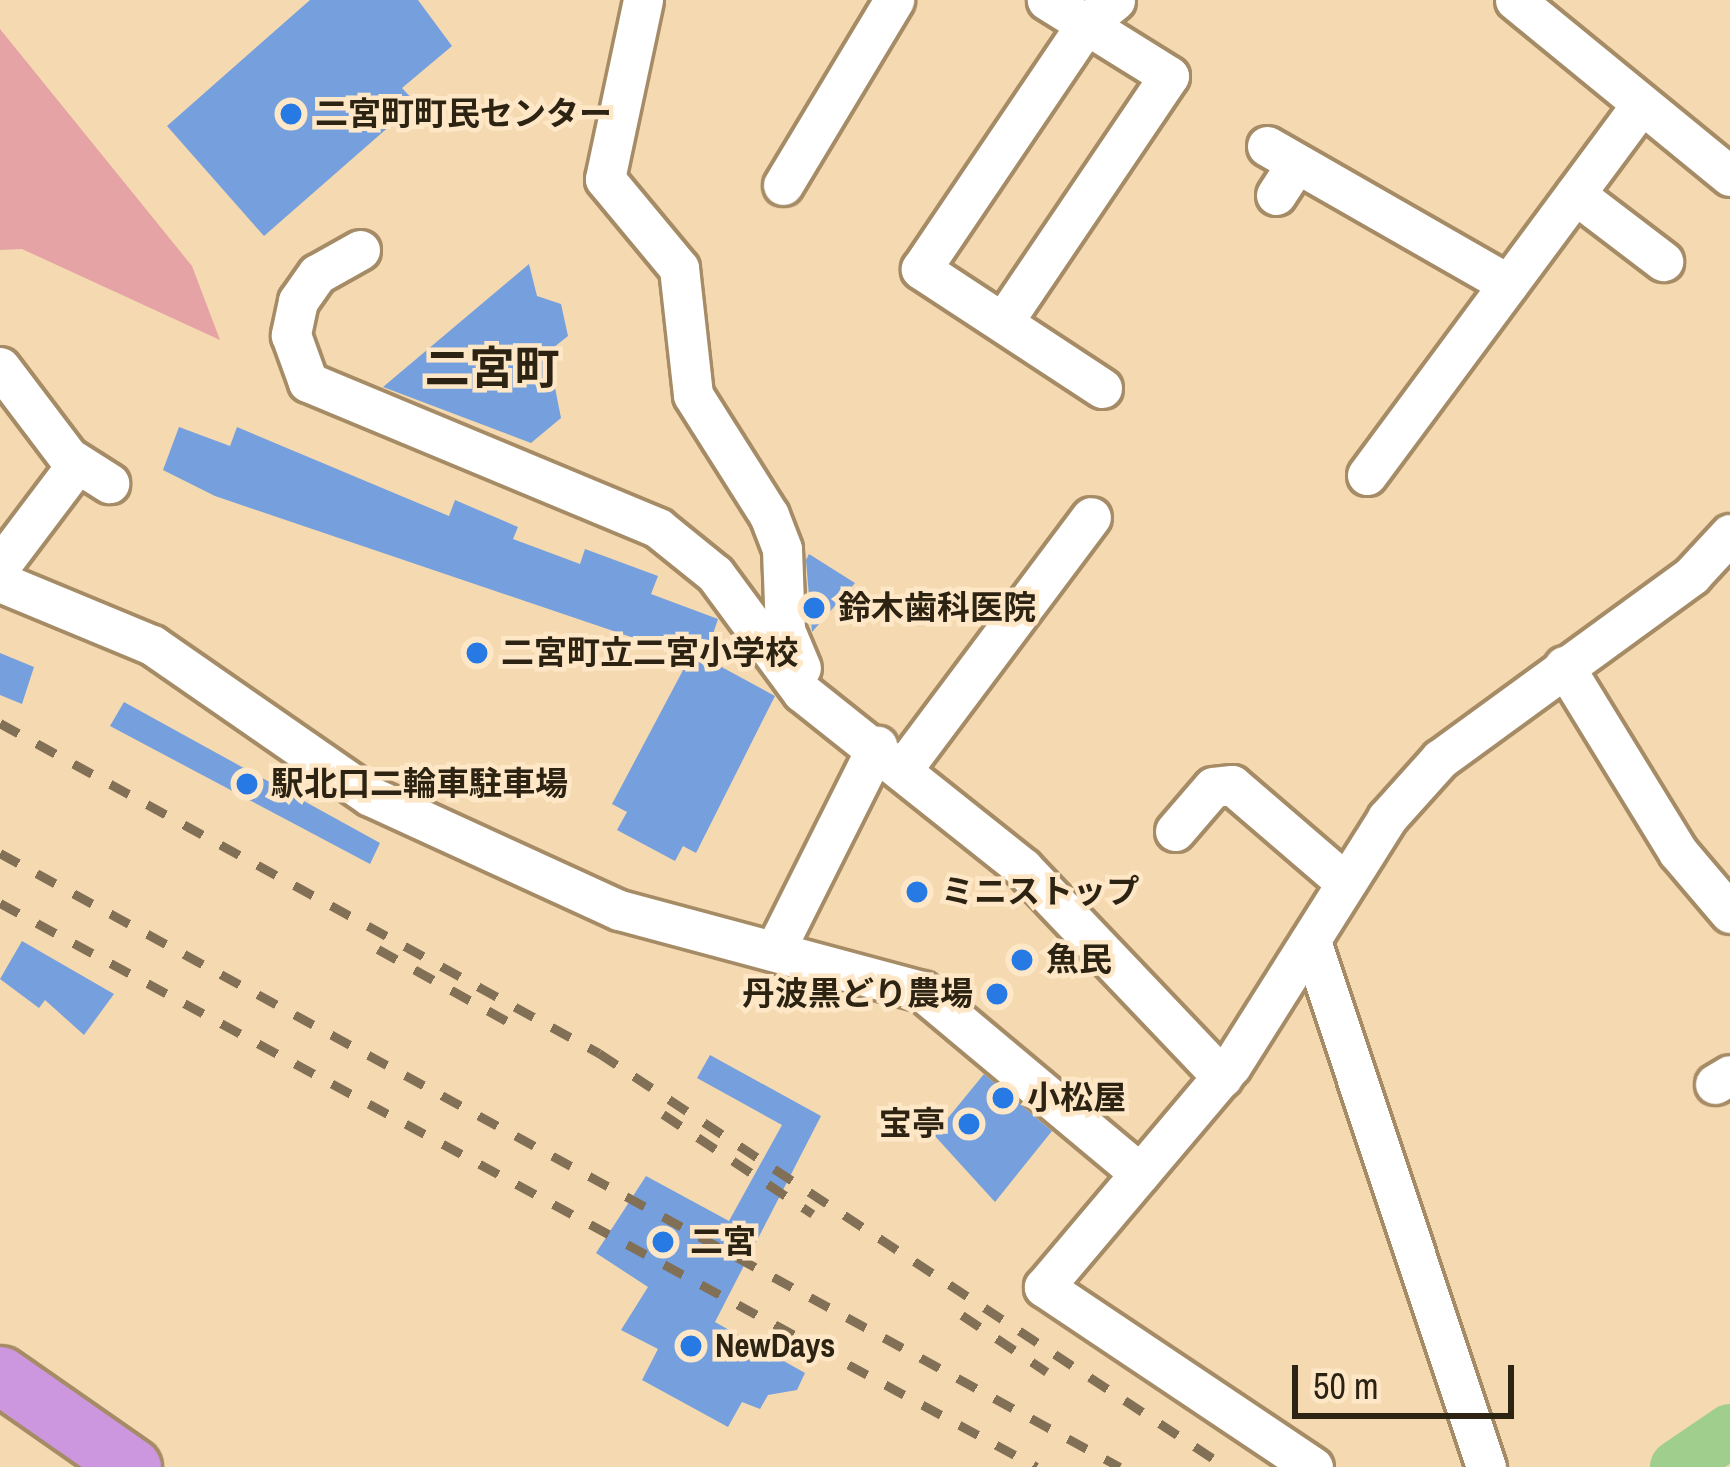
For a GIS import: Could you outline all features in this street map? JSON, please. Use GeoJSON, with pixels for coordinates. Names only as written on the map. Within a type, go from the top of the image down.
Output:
{"type":"FeatureCollection","features":[{"type":"Feature","properties":{"kind":"highway"},"geometry":{"type":"LineString","coordinates":[[0,1375],[132,1467]]}},
{"type":"Feature","properties":{"kind":"street"},"geometry":{"type":"LineString","coordinates":[[643,0],[605,179],[679,268],[693,395],[782,549],[785,630],[800,654],[802,692]]}},
{"type":"Feature","properties":{"kind":"street"},"geometry":{"type":"LineString","coordinates":[[783,185],[894,0]]}},
{"type":"Feature","properties":{"kind":"street"},"geometry":{"type":"LineString","coordinates":[[1005,320],[1169,76],[1101,12],[1047,0]]}},
{"type":"Feature","properties":{"kind":"street"},"geometry":{"type":"LineString","coordinates":[[1514,0],[1730,176]]}},
{"type":"Feature","properties":{"kind":"street"},"geometry":{"type":"LineString","coordinates":[[1101,12],[921,269],[1102,388]]}},
{"type":"Feature","properties":{"kind":"street"},"geometry":{"type":"LineString","coordinates":[[1367,476],[1640,106]]}},
{"type":"Feature","properties":{"kind":"street"},"geometry":{"type":"LineString","coordinates":[[1279,168],[1404,210],[1508,284]]}},
{"type":"Feature","properties":{"kind":"street"},"geometry":{"type":"LineString","coordinates":[[1575,194],[1663,261]]}},
{"type":"Feature","properties":{"kind":"street"},"geometry":{"type":"LineString","coordinates":[[359,250],[317,274],[298,301],[291,335],[308,382],[658,528],[715,574],[802,692],[891,756],[1023,868],[1222,1077]]}},
{"type":"Feature","properties":{"kind":"street"},"geometry":{"type":"LineString","coordinates":[[0,367],[93,473],[0,566]]}},
{"type":"Feature","properties":{"kind":"street"},"geometry":{"type":"LineString","coordinates":[[777,946],[891,756],[1091,517]]}},
{"type":"Feature","properties":{"kind":"street"},"geometry":{"type":"LineString","coordinates":[[1313,1467],[1044,1287],[1222,1077],[1312,944],[1346,883],[1440,759],[1692,575],[1730,534]]}},
{"type":"Feature","properties":{"kind":"street"},"geometry":{"type":"LineString","coordinates":[[0,582],[152,645],[370,796],[619,910],[777,946],[922,992],[1140,1173]]}},
{"type":"Feature","properties":{"kind":"street"},"geometry":{"type":"LineString","coordinates":[[1564,666],[1678,852],[1730,913]]}},
{"type":"Feature","properties":{"kind":"street"},"geometry":{"type":"LineString","coordinates":[[1182,804],[1213,787],[1232,785],[1346,883]]}},
{"type":"Feature","properties":{"kind":"street"},"geometry":{"type":"LineString","coordinates":[[1312,944],[1486,1467]]}},
{"type":"Feature","properties":{"kind":"shaded area"},"geometry":{"type":"Polygon","coordinates":[[[0,29],[192,266],[220,340],[22,249],[0,250],[0,29]]]}},
{"type":"Feature","properties":{"kind":"building","name":"二宮町町民センター"},"geometry":{"type":"Polygon","coordinates":[[[310,0],[418,0],[452,46],[402,88],[416,103],[264,236],[167,126],[310,0]]]}},
{"type":"Feature","properties":{"kind":"building"},"geometry":{"type":"Polygon","coordinates":[[[529,264],[537,296],[561,304],[568,336],[548,352],[561,418],[531,443],[383,387],[529,264]]]}},
{"type":"Feature","properties":{"kind":"building"},"geometry":{"type":"Polygon","coordinates":[[[179,427],[230,446],[237,427],[449,516],[455,500],[518,527],[513,539],[580,564],[585,549],[658,576],[651,594],[718,619],[705,658],[775,696],[696,853],[683,846],[675,861],[617,830],[627,812],[612,804],[690,657],[215,496],[163,470],[179,427]]]}},
{"type":"Feature","properties":{"kind":"building","name":"鈴木歯科医院"},"geometry":{"type":"Polygon","coordinates":[[[809,554],[855,583],[812,632],[806,560],[809,554]]]}},
{"type":"Feature","properties":{"kind":"building"},"geometry":{"type":"Polygon","coordinates":[[[0,653],[34,667],[22,704],[0,695],[0,653]]]}},
{"type":"Feature","properties":{"kind":"building","name":"駅北口二輪車駐車場"},"geometry":{"type":"Polygon","coordinates":[[[124,702],[380,843],[370,864],[110,726],[124,702]]]}},
{"type":"Feature","properties":{"kind":"building"},"geometry":{"type":"Polygon","coordinates":[[[22,941],[114,994],[84,1035],[45,1000],[39,1008],[0,979],[22,941]]]}},
{"type":"Feature","properties":{"kind":"building"},"geometry":{"type":"Polygon","coordinates":[[[710,1055],[821,1116],[715,1322],[805,1373],[797,1390],[768,1395],[760,1409],[742,1402],[728,1427],[642,1380],[658,1349],[621,1330],[648,1287],[596,1253],[646,1176],[729,1221],[782,1125],[697,1078],[710,1055]]]}},
{"type":"Feature","properties":{"kind":"building"},"geometry":{"type":"Polygon","coordinates":[[[984,1074],[1052,1131],[995,1202],[934,1135],[984,1074]]]}},
{"type":"Feature","properties":{"kind":"waterway"},"geometry":{"type":"LineString","coordinates":[[1677,1467],[1730,1431]]}},
{"type":"Feature","properties":{"kind":"railway"},"geometry":{"type":"LineString","coordinates":[[0,723],[599,1053],[1226,1467]]}},
{"type":"Feature","properties":{"kind":"railway"},"geometry":{"type":"LineString","coordinates":[[0,853],[1120,1467]]}},
{"type":"Feature","properties":{"kind":"railway"},"geometry":{"type":"LineString","coordinates":[[0,903],[1037,1467]]}},
{"type":"Feature","properties":{"kind":"railway"},"geometry":{"type":"LineString","coordinates":[[378,949],[514,1025]]}},
{"type":"Feature","properties":{"kind":"railway"},"geometry":{"type":"LineString","coordinates":[[663,1114],[813,1214]]}},
{"type":"Feature","properties":{"kind":"railway"},"geometry":{"type":"LineString","coordinates":[[962,1315],[1047,1372]]}},
{"type":"Feature","properties":{"kind":"place","name":"二宮町町民センター"},"geometry":{"type":"Point","coordinates":[291,114]}},
{"type":"Feature","properties":{"kind":"place","name":"鈴木歯科医院"},"geometry":{"type":"Point","coordinates":[814,608]}},
{"type":"Feature","properties":{"kind":"place","name":"二宮町立二宮小学校"},"geometry":{"type":"Point","coordinates":[477,653]}},
{"type":"Feature","properties":{"kind":"place","name":"駅北口二輪車駐車場"},"geometry":{"type":"Point","coordinates":[247,784]}},
{"type":"Feature","properties":{"kind":"place","name":"ミニストップ"},"geometry":{"type":"Point","coordinates":[917,892]}},
{"type":"Feature","properties":{"kind":"place","name":"魚民"},"geometry":{"type":"Point","coordinates":[1022,960]}},
{"type":"Feature","properties":{"kind":"place","name":"丹波黒どり農場"},"geometry":{"type":"Point","coordinates":[997,994]}},
{"type":"Feature","properties":{"kind":"place","name":"小松屋"},"geometry":{"type":"Point","coordinates":[1003,1098]}},
{"type":"Feature","properties":{"kind":"place","name":"宝亭"},"geometry":{"type":"Point","coordinates":[969,1124]}},
{"type":"Feature","properties":{"kind":"place","name":"二宮"},"geometry":{"type":"Point","coordinates":[663,1242]}},
{"type":"Feature","properties":{"kind":"place","name":"NewDays"},"geometry":{"type":"Point","coordinates":[691,1346]}},
{"type":"Feature","properties":{"kind":"district","name":"二宮町"},"geometry":{"type":"Point","coordinates":[492,368]}}]}
